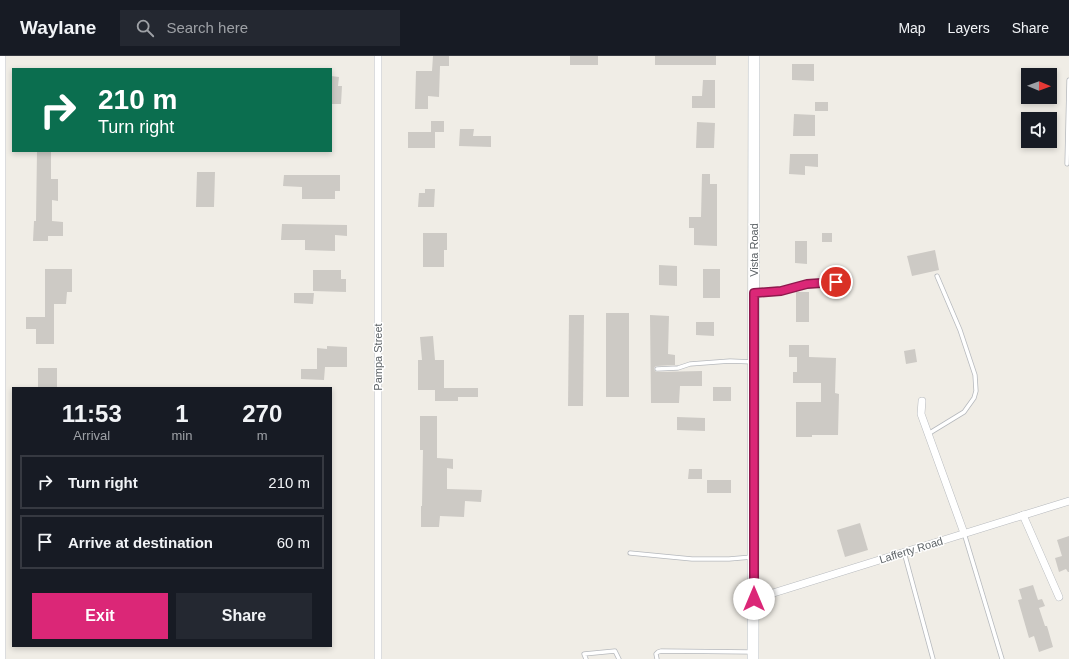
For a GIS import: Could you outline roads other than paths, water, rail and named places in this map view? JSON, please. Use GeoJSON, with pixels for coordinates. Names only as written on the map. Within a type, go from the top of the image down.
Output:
{"type":"FeatureCollection","features":[{"type":"Feature","properties":{"kind":"street"},"geometry":{"type":"LineString","coordinates":[[2,56],[2,659]]}},
{"type":"Feature","properties":{"kind":"street","name":"Pampa Street"},"geometry":{"type":"LineString","coordinates":[[378,56],[378,659]]}},
{"type":"Feature","properties":{"kind":"street","name":"Vista Road"},"geometry":{"type":"LineString","coordinates":[[753,656],[754,56]]}},
{"type":"Feature","properties":{"kind":"street"},"geometry":{"type":"LineString","coordinates":[[922,401],[921,414],[964,533]]}},
{"type":"Feature","properties":{"kind":"street","name":"Lafferty Road"},"geometry":{"type":"LineString","coordinates":[[754,599],[1069,501]]}},
{"type":"Feature","properties":{"kind":"street"},"geometry":{"type":"LineString","coordinates":[[1023,515],[1059,597]]}},
{"type":"Feature","properties":{"kind":"lane"},"geometry":{"type":"LineString","coordinates":[[1067,164],[1069,80]]}},
{"type":"Feature","properties":{"kind":"lane"},"geometry":{"type":"LineString","coordinates":[[928,434],[964,412],[974,398],[976,391],[975,375],[960,330],[937,276]]}},
{"type":"Feature","properties":{"kind":"lane"},"geometry":{"type":"LineString","coordinates":[[754,293],[781,291],[807,284],[845,282]]}},
{"type":"Feature","properties":{"kind":"lane"},"geometry":{"type":"LineString","coordinates":[[657,369],[678,368],[690,364],[730,361],[754,362]]}},
{"type":"Feature","properties":{"kind":"lane"},"geometry":{"type":"LineString","coordinates":[[964,533],[1002,659]]}},
{"type":"Feature","properties":{"kind":"lane"},"geometry":{"type":"LineString","coordinates":[[904,552],[933,659]]}},
{"type":"Feature","properties":{"kind":"lane"},"geometry":{"type":"LineString","coordinates":[[630,553],[692,559],[754,557]]}},
{"type":"Feature","properties":{"kind":"lane"},"geometry":{"type":"LineString","coordinates":[[586,659],[584,654],[615,651],[619,659]]}},
{"type":"Feature","properties":{"kind":"lane"},"geometry":{"type":"LineString","coordinates":[[657,659],[656,654],[661,651],[753,656]]}}]}
